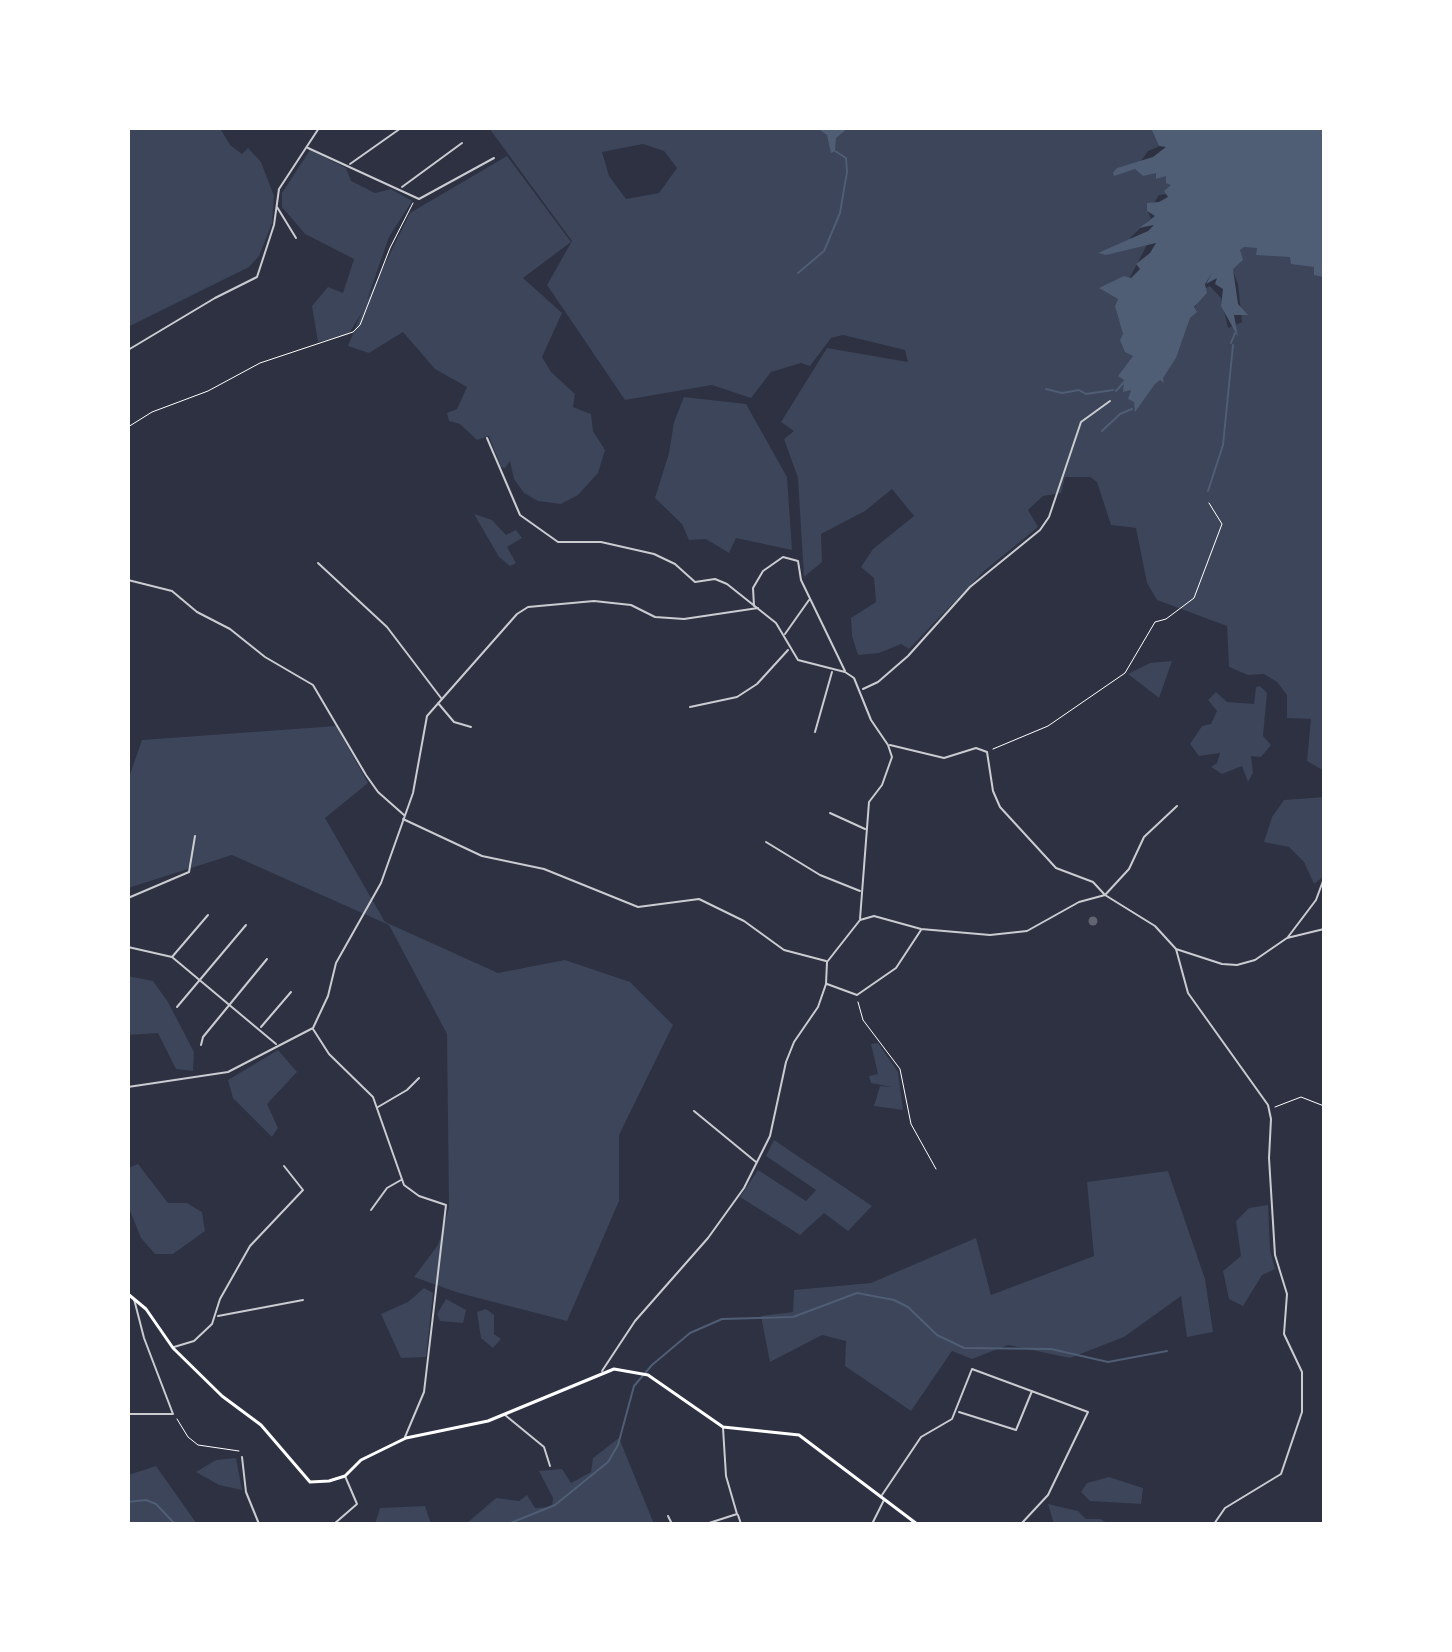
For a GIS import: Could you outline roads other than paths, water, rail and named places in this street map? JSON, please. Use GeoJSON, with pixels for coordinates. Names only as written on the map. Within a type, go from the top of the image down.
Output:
{"type":"FeatureCollection","features":[{"type":"Feature","properties":{"kind":"main road"},"geometry":{"type":"LineString","coordinates":[[128,1294],[146,1309],[173,1348],[222,1396],[261,1425],[304,1478],[319,1483],[345,1476],[361,1460],[406,1438],[504,1414],[602,1371],[614,1369],[648,1375],[723,1427],[799,1435],[917,1524]]}},
{"type":"Feature","properties":{"kind":"street"},"geometry":{"type":"LineString","coordinates":[[128,350],[215,298],[257,277],[274,225],[279,189],[319,128]]}},
{"type":"Feature","properties":{"kind":"street"},"geometry":{"type":"LineString","coordinates":[[349,165],[401,128]]}},
{"type":"Feature","properties":{"kind":"street"},"geometry":{"type":"LineString","coordinates":[[400,188],[462,143]]}},
{"type":"Feature","properties":{"kind":"street"},"geometry":{"type":"LineString","coordinates":[[307,148],[416,197],[474,171],[494,158]]}},
{"type":"Feature","properties":{"kind":"street"},"geometry":{"type":"LineString","coordinates":[[276,206],[296,238]]}},
{"type":"Feature","properties":{"kind":"street"},"geometry":{"type":"LineString","coordinates":[[862,690],[878,682],[908,656],[970,587],[1040,530],[1049,517],[1081,422],[1110,401]]}},
{"type":"Feature","properties":{"kind":"street"},"geometry":{"type":"LineString","coordinates":[[487,438],[520,515],[558,542],[601,542],[654,554],[675,564],[695,582],[715,579],[727,584],[784,634],[789,650],[798,660],[845,672]]}},
{"type":"Feature","properties":{"kind":"street"},"geometry":{"type":"LineString","coordinates":[[602,1371],[635,1321],[715,1228],[757,1163],[770,1136],[794,1042],[818,1007],[826,984],[827,962],[860,920],[869,802],[882,785],[892,757],[888,745],[871,720],[862,690],[845,672],[810,600],[798,561],[783,557],[763,571],[753,588],[756,607]]}},
{"type":"Feature","properties":{"kind":"street"},"geometry":{"type":"LineString","coordinates":[[318,563],[387,627],[442,699]]}},
{"type":"Feature","properties":{"kind":"street"},"geometry":{"type":"LineString","coordinates":[[128,580],[172,591],[197,612],[230,629],[265,657],[313,685],[366,775],[378,792],[404,817],[482,856],[544,869],[638,907],[699,899],[744,921],[784,950],[827,962]]}},
{"type":"Feature","properties":{"kind":"street"},"geometry":{"type":"LineString","coordinates":[[784,634],[810,600]]}},
{"type":"Feature","properties":{"kind":"street"},"geometry":{"type":"LineString","coordinates":[[128,1087],[228,1072],[313,1028],[328,996],[336,963],[370,908],[413,793],[427,716],[511,621],[528,607],[594,601],[620,603],[655,617],[684,619],[756,607]]}},
{"type":"Feature","properties":{"kind":"street"},"geometry":{"type":"LineString","coordinates":[[690,707],[737,697],[757,684],[789,650]]}},
{"type":"Feature","properties":{"kind":"street"},"geometry":{"type":"LineString","coordinates":[[815,732],[832,671]]}},
{"type":"Feature","properties":{"kind":"street"},"geometry":{"type":"LineString","coordinates":[[437,703],[454,722],[471,727]]}},
{"type":"Feature","properties":{"kind":"street"},"geometry":{"type":"LineString","coordinates":[[888,745],[944,758],[976,748],[987,752],[993,791],[1000,807],[1056,868],[1093,882],[1105,895],[1155,926],[1176,949],[1188,993],[1269,1108],[1275,1255],[1287,1294],[1284,1334],[1302,1372],[1302,1412],[1281,1474],[1225,1508],[1214,1524]]}},
{"type":"Feature","properties":{"kind":"street"},"geometry":{"type":"LineString","coordinates":[[860,920],[874,916],[921,929],[990,935],[1027,931],[1079,902],[1105,895],[1129,869],[1144,837],[1177,806]]}},
{"type":"Feature","properties":{"kind":"street"},"geometry":{"type":"LineString","coordinates":[[830,813],[846,824],[867,830]]}},
{"type":"Feature","properties":{"kind":"street"},"geometry":{"type":"LineString","coordinates":[[128,898],[189,872],[195,836]]}},
{"type":"Feature","properties":{"kind":"street"},"geometry":{"type":"LineString","coordinates":[[766,842],[842,887],[862,891]]}},
{"type":"Feature","properties":{"kind":"street"},"geometry":{"type":"LineString","coordinates":[[1176,949],[1222,964],[1237,965],[1255,960],[1287,938],[1316,900],[1323,881]]}},
{"type":"Feature","properties":{"kind":"street"},"geometry":{"type":"LineString","coordinates":[[172,957],[208,915]]}},
{"type":"Feature","properties":{"kind":"street"},"geometry":{"type":"LineString","coordinates":[[177,1007],[246,925]]}},
{"type":"Feature","properties":{"kind":"street"},"geometry":{"type":"LineString","coordinates":[[826,984],[857,995],[896,968],[921,929]]}},
{"type":"Feature","properties":{"kind":"street"},"geometry":{"type":"LineString","coordinates":[[1287,938],[1324,929]]}},
{"type":"Feature","properties":{"kind":"street"},"geometry":{"type":"LineString","coordinates":[[128,947],[172,957],[277,1045]]}},
{"type":"Feature","properties":{"kind":"street"},"geometry":{"type":"LineString","coordinates":[[201,1045],[203,1037],[267,959]]}},
{"type":"Feature","properties":{"kind":"street"},"geometry":{"type":"LineString","coordinates":[[259,1028],[291,992]]}},
{"type":"Feature","properties":{"kind":"street"},"geometry":{"type":"LineString","coordinates":[[313,1028],[329,1054],[373,1097],[402,1180],[419,1196],[446,1205],[424,1392],[406,1438]]}},
{"type":"Feature","properties":{"kind":"street"},"geometry":{"type":"LineString","coordinates":[[377,1108],[407,1090],[419,1078]]}},
{"type":"Feature","properties":{"kind":"street"},"geometry":{"type":"LineString","coordinates":[[694,1111],[757,1163]]}},
{"type":"Feature","properties":{"kind":"street"},"geometry":{"type":"LineString","coordinates":[[173,1348],[194,1341],[217,1316],[220,1299],[250,1246],[303,1190],[284,1166]]}},
{"type":"Feature","properties":{"kind":"street"},"geometry":{"type":"LineString","coordinates":[[371,1210],[387,1188],[402,1180]]}},
{"type":"Feature","properties":{"kind":"street"},"geometry":{"type":"LineString","coordinates":[[128,1414],[173,1414],[144,1338],[133,1298]]}},
{"type":"Feature","properties":{"kind":"street"},"geometry":{"type":"LineString","coordinates":[[217,1316],[303,1300]]}},
{"type":"Feature","properties":{"kind":"street"},"geometry":{"type":"LineString","coordinates":[[872,1524],[883,1498],[921,1437],[952,1419],[958,1412],[972,1369],[1088,1412],[1048,1495],[1021,1524]]}},
{"type":"Feature","properties":{"kind":"street"},"geometry":{"type":"LineString","coordinates":[[958,1412],[1016,1430],[1032,1391]]}},
{"type":"Feature","properties":{"kind":"street"},"geometry":{"type":"LineString","coordinates":[[504,1414],[544,1447],[550,1466]]}},
{"type":"Feature","properties":{"kind":"street"},"geometry":{"type":"LineString","coordinates":[[723,1427],[726,1476],[741,1524]]}},
{"type":"Feature","properties":{"kind":"street"},"geometry":{"type":"LineString","coordinates":[[242,1457],[246,1492],[259,1524]]}},
{"type":"Feature","properties":{"kind":"street"},"geometry":{"type":"LineString","coordinates":[[334,1524],[355,1510],[357,1504],[345,1476]]}},
{"type":"Feature","properties":{"kind":"street"},"geometry":{"type":"LineString","coordinates":[[706,1524],[737,1514]]}},
{"type":"Feature","properties":{"kind":"street"},"geometry":{"type":"LineString","coordinates":[[668,1516],[672,1524]]}},
{"type":"Feature","properties":{"kind":"waterway"},"geometry":{"type":"LineString","coordinates":[[798,273],[824,251],[840,213],[847,172],[846,158],[835,151]]}},
{"type":"Feature","properties":{"kind":"waterway"},"geometry":{"type":"LineString","coordinates":[[1231,343],[1235,333]]}},
{"type":"Feature","properties":{"kind":"waterway"},"geometry":{"type":"LineString","coordinates":[[1208,491],[1223,445],[1233,345]]}},
{"type":"Feature","properties":{"kind":"waterway"},"geometry":{"type":"LineString","coordinates":[[1116,391],[1124,382]]}},
{"type":"Feature","properties":{"kind":"waterway"},"geometry":{"type":"LineString","coordinates":[[1046,389],[1062,393],[1079,390],[1086,394],[1113,390]]}},
{"type":"Feature","properties":{"kind":"waterway"},"geometry":{"type":"LineString","coordinates":[[1102,431],[1120,414],[1132,409]]}},
{"type":"Feature","properties":{"kind":"waterway"},"geometry":{"type":"LineString","coordinates":[[508,1524],[555,1505],[608,1462],[618,1445],[634,1386],[652,1365],[690,1333],[722,1319],[793,1317],[857,1293],[894,1300],[908,1307],[937,1335],[964,1348],[1051,1349],[1108,1362],[1167,1351]]}},
{"type":"Feature","properties":{"kind":"waterway"},"geometry":{"type":"LineString","coordinates":[[128,1502],[146,1500],[156,1504],[175,1524]]}}]}
